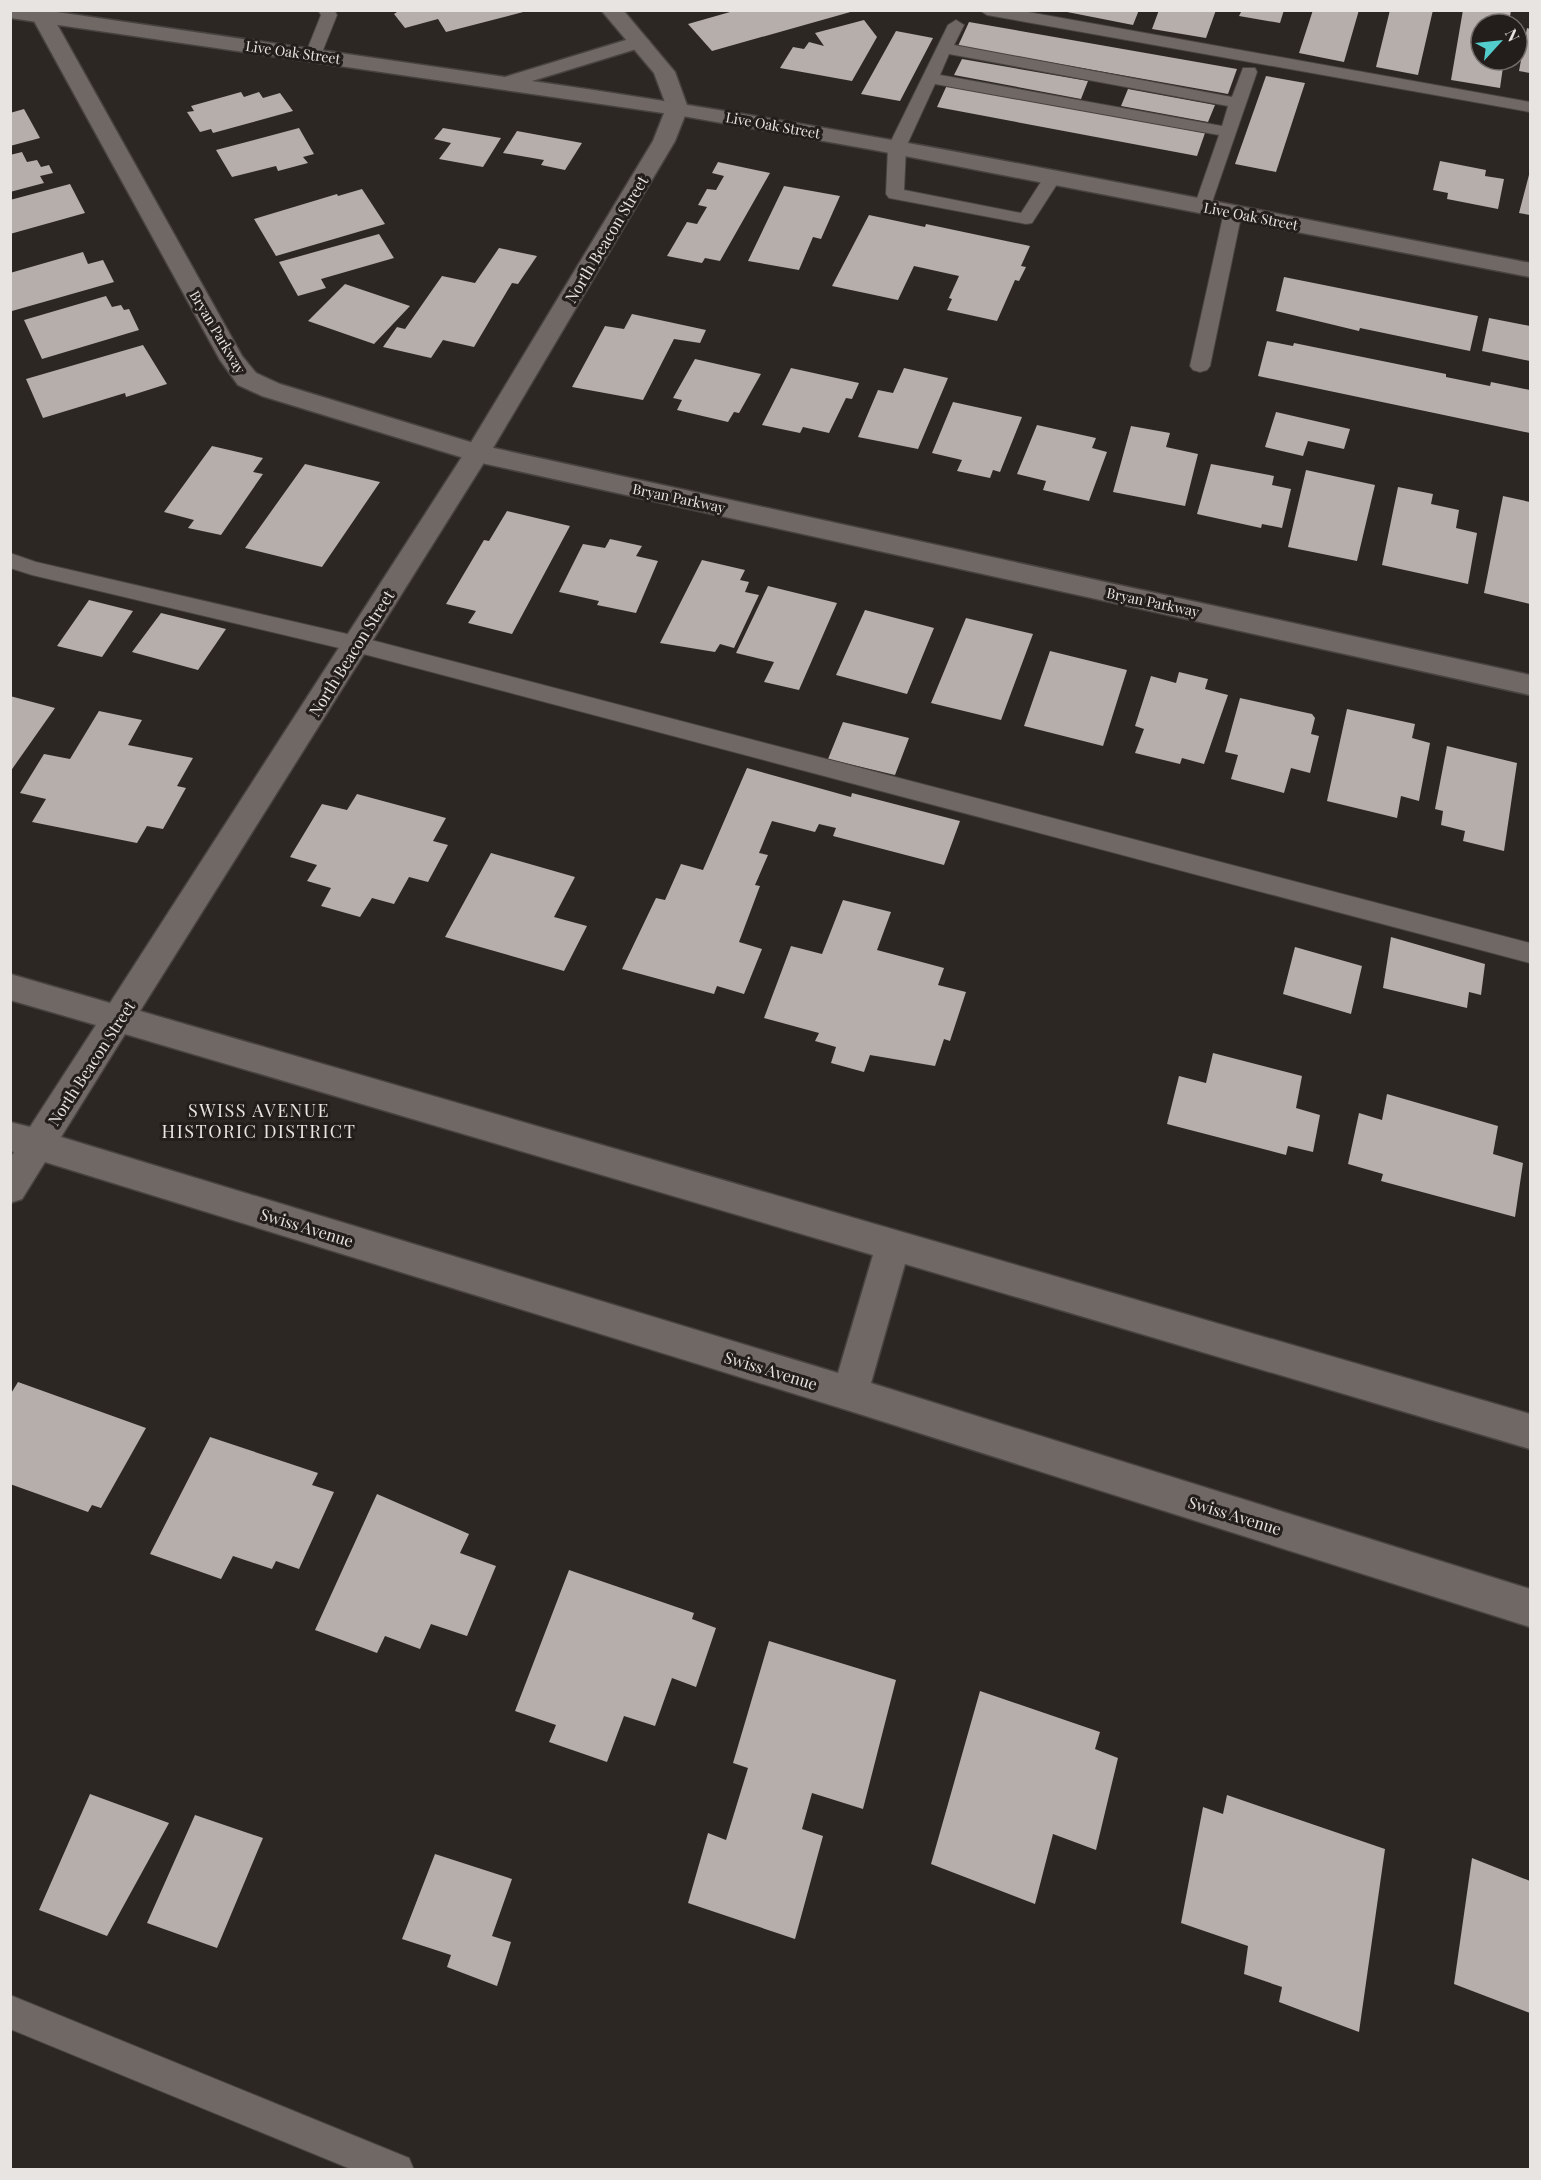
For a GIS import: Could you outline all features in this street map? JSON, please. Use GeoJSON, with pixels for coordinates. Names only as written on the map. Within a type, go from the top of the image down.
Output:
{"type":"FeatureCollection","features":[{"type":"Feature","properties":{"kind":"street"},"geometry":{"type":"LineString","coordinates":[[611,10],[664,72],[677,108]]}},
{"type":"Feature","properties":{"kind":"street","name":"Live Oak Street"},"geometry":{"type":"LineString","coordinates":[[10,12],[40,13],[677,108],[897,147],[1530,270]]}},
{"type":"Feature","properties":{"kind":"street","name":"Bryan Parkway"},"geometry":{"type":"LineString","coordinates":[[40,13],[232,360],[247,379],[271,390],[477,453],[1530,685]]}},
{"type":"Feature","properties":{"kind":"street"},"geometry":{"type":"LineString","coordinates":[[505,82],[639,42]]}},
{"type":"Feature","properties":{"kind":"street","name":"North Beacon Street"},"geometry":{"type":"LineString","coordinates":[[10,1188],[25,1140],[120,1018],[477,453],[664,141],[677,108]]}},
{"type":"Feature","properties":{"kind":"street"},"geometry":{"type":"LineString","coordinates":[[10,987],[1530,1431]]}},
{"type":"Feature","properties":{"kind":"street","name":"Swiss Avenue"},"geometry":{"type":"LineString","coordinates":[[25,1140],[850,1394],[1530,1608]]}},
{"type":"Feature","properties":{"kind":"street"},"geometry":{"type":"LineString","coordinates":[[850,1394],[893,1245]]}},
{"type":"Feature","properties":{"kind":"lane"},"geometry":{"type":"LineString","coordinates":[[313,55],[329,15],[326,10]]}},
{"type":"Feature","properties":{"kind":"lane"},"geometry":{"type":"LineString","coordinates":[[987,10],[1530,107]]}},
{"type":"Feature","properties":{"kind":"lane"},"geometry":{"type":"LineString","coordinates":[[956,24],[897,147],[895,194],[1026,219],[1052,178]]}},
{"type":"Feature","properties":{"kind":"lane"},"geometry":{"type":"LineString","coordinates":[[944,48],[1238,103]]}},
{"type":"Feature","properties":{"kind":"lane"},"geometry":{"type":"LineString","coordinates":[[1203,207],[1249,72]]}},
{"type":"Feature","properties":{"kind":"lane"},"geometry":{"type":"LineString","coordinates":[[930,78],[1229,132]]}},
{"type":"Feature","properties":{"kind":"lane"},"geometry":{"type":"LineString","coordinates":[[1200,366],[1233,212]]}},
{"type":"Feature","properties":{"kind":"lane"},"geometry":{"type":"LineString","coordinates":[[10,560],[32,568],[356,644],[1530,953]]}},
{"type":"Feature","properties":{"kind":"lane"},"geometry":{"type":"LineString","coordinates":[[10,2012],[397,2169]]}},
{"type":"Feature","properties":{"kind":"building"},"geometry":{"type":"Polygon","coordinates":[[[400,10],[527,11],[446,32],[438,19],[405,28],[394,14],[400,10]]]}},
{"type":"Feature","properties":{"kind":"building"},"geometry":{"type":"Polygon","coordinates":[[[737,10],[854,11],[712,51],[688,24],[737,10]]]}},
{"type":"Feature","properties":{"kind":"building"},"geometry":{"type":"Polygon","coordinates":[[[1057,10],[1139,10],[1133,25],[1057,10]]]}},
{"type":"Feature","properties":{"kind":"building"},"geometry":{"type":"Polygon","coordinates":[[[1159,10],[1216,10],[1206,38],[1152,29],[1159,10]]]}},
{"type":"Feature","properties":{"kind":"building"},"geometry":{"type":"Polygon","coordinates":[[[1242,10],[1284,10],[1280,23],[1239,16],[1242,10]]]}},
{"type":"Feature","properties":{"kind":"building"},"geometry":{"type":"Polygon","coordinates":[[[1313,10],[1359,10],[1344,62],[1299,53],[1313,10]]]}},
{"type":"Feature","properties":{"kind":"building"},"geometry":{"type":"Polygon","coordinates":[[[1390,10],[1433,10],[1418,75],[1376,67],[1390,10]]]}},
{"type":"Feature","properties":{"kind":"building"},"geometry":{"type":"Polygon","coordinates":[[[1463,10],[1511,10],[1511,12],[1469,12],[1469,72],[1502,72],[1500,88],[1451,80],[1463,10]]]}},
{"type":"Feature","properties":{"kind":"building"},"geometry":{"type":"Polygon","coordinates":[[[864,20],[877,37],[852,81],[780,68],[793,47],[804,49],[809,42],[824,46],[815,33],[864,20]]]}},
{"type":"Feature","properties":{"kind":"building"},"geometry":{"type":"Polygon","coordinates":[[[969,22],[1237,69],[1228,94],[958,46],[969,22]]]}},
{"type":"Feature","properties":{"kind":"building"},"geometry":{"type":"Polygon","coordinates":[[[1529,29],[1530,29],[1530,73],[1524,72],[1529,72],[1529,29]]]}},
{"type":"Feature","properties":{"kind":"building"},"geometry":{"type":"Polygon","coordinates":[[[896,31],[933,38],[900,101],[861,94],[896,31]]]}},
{"type":"Feature","properties":{"kind":"building"},"geometry":{"type":"Polygon","coordinates":[[[962,59],[1088,81],[1081,99],[954,75],[962,59]]]}},
{"type":"Feature","properties":{"kind":"building"},"geometry":{"type":"Polygon","coordinates":[[[1266,76],[1305,83],[1276,172],[1235,164],[1266,76]]]}},
{"type":"Feature","properties":{"kind":"building"},"geometry":{"type":"Polygon","coordinates":[[[947,85],[1205,133],[1197,156],[937,107],[947,85]]]}},
{"type":"Feature","properties":{"kind":"building"},"geometry":{"type":"Polygon","coordinates":[[[1128,89],[1215,105],[1208,122],[1121,106],[1128,89]]]}},
{"type":"Feature","properties":{"kind":"building"},"geometry":{"type":"Polygon","coordinates":[[[241,92],[244,97],[259,92],[263,98],[280,93],[293,111],[213,133],[211,129],[200,132],[187,112],[194,111],[191,106],[241,92]]]}},
{"type":"Feature","properties":{"kind":"building"},"geometry":{"type":"Polygon","coordinates":[[[24,109],[40,138],[10,146],[10,113],[24,109]]]}},
{"type":"Feature","properties":{"kind":"building"},"geometry":{"type":"Polygon","coordinates":[[[299,128],[314,154],[303,157],[308,163],[278,171],[276,166],[232,177],[216,150],[299,128]]]}},
{"type":"Feature","properties":{"kind":"building"},"geometry":{"type":"Polygon","coordinates":[[[443,128],[501,138],[483,167],[439,159],[451,143],[434,139],[443,128]]]}},
{"type":"Feature","properties":{"kind":"building"},"geometry":{"type":"Polygon","coordinates":[[[517,131],[582,143],[565,170],[541,165],[544,160],[503,153],[517,131]]]}},
{"type":"Feature","properties":{"kind":"building"},"geometry":{"type":"Polygon","coordinates":[[[22,152],[27,162],[37,160],[41,167],[49,165],[53,173],[40,176],[44,183],[10,192],[10,155],[22,152]]]}},
{"type":"Feature","properties":{"kind":"building"},"geometry":{"type":"Polygon","coordinates":[[[1440,161],[1486,170],[1485,176],[1504,179],[1498,209],[1447,199],[1448,193],[1433,190],[1440,161]]]}},
{"type":"Feature","properties":{"kind":"building"},"geometry":{"type":"Polygon","coordinates":[[[718,162],[770,173],[720,261],[705,258],[702,263],[667,256],[687,222],[697,224],[707,207],[698,205],[707,189],[716,190],[724,176],[712,173],[718,162]]]}},
{"type":"Feature","properties":{"kind":"building"},"geometry":{"type":"Polygon","coordinates":[[[1530,171],[1530,215],[1519,213],[1530,171]]]}},
{"type":"Feature","properties":{"kind":"building"},"geometry":{"type":"Polygon","coordinates":[[[70,184],[85,213],[10,234],[10,200],[70,184]]]}},
{"type":"Feature","properties":{"kind":"building"},"geometry":{"type":"Polygon","coordinates":[[[784,186],[840,196],[821,239],[813,237],[799,270],[748,261],[784,186]]]}},
{"type":"Feature","properties":{"kind":"building"},"geometry":{"type":"Polygon","coordinates":[[[362,189],[385,224],[276,256],[254,219],[337,194],[338,196],[362,189]]]}},
{"type":"Feature","properties":{"kind":"building"},"geometry":{"type":"Polygon","coordinates":[[[869,215],[925,227],[926,224],[1030,246],[1021,266],[1026,267],[1019,281],[1015,280],[997,321],[947,310],[952,299],[949,298],[959,276],[914,266],[898,300],[832,286],[869,215]]]}},
{"type":"Feature","properties":{"kind":"building"},"geometry":{"type":"Polygon","coordinates":[[[379,234],[394,258],[321,279],[326,288],[298,296],[279,262],[379,234]]]}},
{"type":"Feature","properties":{"kind":"building"},"geometry":{"type":"Polygon","coordinates":[[[499,248],[537,256],[518,284],[512,283],[474,347],[443,340],[431,358],[383,347],[397,327],[405,329],[442,276],[475,283],[499,248]]]}},
{"type":"Feature","properties":{"kind":"building"},"geometry":{"type":"Polygon","coordinates":[[[83,252],[88,264],[103,260],[114,282],[12,311],[10,273],[83,252]]]}},
{"type":"Feature","properties":{"kind":"building"},"geometry":{"type":"Polygon","coordinates":[[[1284,277],[1478,316],[1470,351],[1360,328],[1359,331],[1276,311],[1284,277]]]}},
{"type":"Feature","properties":{"kind":"building"},"geometry":{"type":"Polygon","coordinates":[[[345,284],[410,306],[374,344],[308,321],[345,284]]]}},
{"type":"Feature","properties":{"kind":"building"},"geometry":{"type":"Polygon","coordinates":[[[106,296],[112,307],[121,305],[124,310],[129,309],[139,330],[42,359],[24,320],[106,296]]]}},
{"type":"Feature","properties":{"kind":"building"},"geometry":{"type":"Polygon","coordinates":[[[632,314],[706,330],[700,343],[674,339],[643,400],[572,387],[605,326],[624,329],[632,314]]]}},
{"type":"Feature","properties":{"kind":"building"},"geometry":{"type":"Polygon","coordinates":[[[1489,318],[1530,326],[1530,361],[1482,351],[1489,318]]]}},
{"type":"Feature","properties":{"kind":"building"},"geometry":{"type":"Polygon","coordinates":[[[1267,341],[1293,346],[1294,343],[1446,374],[1446,377],[1490,386],[1491,382],[1530,390],[1530,433],[1258,376],[1267,341]]]}},
{"type":"Feature","properties":{"kind":"building"},"geometry":{"type":"Polygon","coordinates":[[[143,345],[167,384],[126,397],[125,393],[43,418],[26,379],[143,345]]]}},
{"type":"Feature","properties":{"kind":"building"},"geometry":{"type":"Polygon","coordinates":[[[695,359],[761,374],[739,413],[734,412],[728,422],[677,410],[682,400],[673,398],[695,359]]]}},
{"type":"Feature","properties":{"kind":"building"},"geometry":{"type":"Polygon","coordinates":[[[791,368],[859,383],[852,399],[846,398],[829,433],[803,427],[800,433],[762,425],[791,368]]]}},
{"type":"Feature","properties":{"kind":"building"},"geometry":{"type":"Polygon","coordinates":[[[904,368],[948,378],[918,449],[858,437],[878,390],[893,393],[904,368]]]}},
{"type":"Feature","properties":{"kind":"building"},"geometry":{"type":"Polygon","coordinates":[[[953,402],[1022,417],[1000,472],[993,470],[990,478],[957,471],[962,460],[932,453],[953,402]]]}},
{"type":"Feature","properties":{"kind":"building"},"geometry":{"type":"Polygon","coordinates":[[[1276,412],[1350,429],[1344,449],[1308,441],[1303,456],[1265,447],[1276,412]]]}},
{"type":"Feature","properties":{"kind":"building"},"geometry":{"type":"Polygon","coordinates":[[[1037,425],[1096,438],[1092,448],[1107,452],[1089,501],[1043,490],[1046,481],[1017,474],[1037,425]]]}},
{"type":"Feature","properties":{"kind":"building"},"geometry":{"type":"Polygon","coordinates":[[[1131,426],[1170,433],[1166,447],[1198,454],[1185,506],[1113,492],[1131,426]]]}},
{"type":"Feature","properties":{"kind":"building"},"geometry":{"type":"Polygon","coordinates":[[[212,446],[263,458],[253,472],[263,474],[221,535],[188,528],[194,520],[164,512],[212,446]]]}},
{"type":"Feature","properties":{"kind":"building"},"geometry":{"type":"Polygon","coordinates":[[[305,464],[380,482],[322,567],[245,548],[305,464]]]}},
{"type":"Feature","properties":{"kind":"building"},"geometry":{"type":"Polygon","coordinates":[[[1211,464],[1274,476],[1272,485],[1291,489],[1282,528],[1262,524],[1261,528],[1197,514],[1211,464]]]}},
{"type":"Feature","properties":{"kind":"building"},"geometry":{"type":"Polygon","coordinates":[[[1306,470],[1375,485],[1357,561],[1288,547],[1306,470]]]}},
{"type":"Feature","properties":{"kind":"building"},"geometry":{"type":"Polygon","coordinates":[[[1398,487],[1433,494],[1431,504],[1459,510],[1456,528],[1477,533],[1468,584],[1382,565],[1398,487]]]}},
{"type":"Feature","properties":{"kind":"building"},"geometry":{"type":"Polygon","coordinates":[[[1503,496],[1530,502],[1530,604],[1484,593],[1503,496]]]}},
{"type":"Feature","properties":{"kind":"building"},"geometry":{"type":"Polygon","coordinates":[[[507,511],[570,526],[512,634],[468,623],[476,611],[446,604],[484,540],[489,541],[507,511]]]}},
{"type":"Feature","properties":{"kind":"building"},"geometry":{"type":"Polygon","coordinates":[[[610,539],[642,546],[636,556],[658,561],[636,613],[597,605],[599,601],[559,592],[583,544],[605,548],[610,539]]]}},
{"type":"Feature","properties":{"kind":"building"},"geometry":{"type":"Polygon","coordinates":[[[702,560],[745,570],[740,580],[749,582],[745,592],[759,595],[734,648],[720,644],[715,652],[660,643],[702,560]]]}},
{"type":"Feature","properties":{"kind":"building"},"geometry":{"type":"Polygon","coordinates":[[[768,586],[837,603],[799,690],[764,682],[774,662],[736,653],[768,586]]]}},
{"type":"Feature","properties":{"kind":"building"},"geometry":{"type":"Polygon","coordinates":[[[89,600],[133,611],[102,657],[57,646],[89,600]]]}},
{"type":"Feature","properties":{"kind":"building"},"geometry":{"type":"Polygon","coordinates":[[[865,610],[934,628],[907,694],[836,675],[865,610]]]}},
{"type":"Feature","properties":{"kind":"building"},"geometry":{"type":"Polygon","coordinates":[[[161,613],[226,629],[198,670],[132,652],[161,613]]]}},
{"type":"Feature","properties":{"kind":"building"},"geometry":{"type":"Polygon","coordinates":[[[966,618],[1033,634],[1001,720],[931,703],[966,618]]]}},
{"type":"Feature","properties":{"kind":"building"},"geometry":{"type":"Polygon","coordinates":[[[1050,651],[1127,670],[1103,746],[1024,726],[1050,651]]]}},
{"type":"Feature","properties":{"kind":"building"},"geometry":{"type":"Polygon","coordinates":[[[1179,672],[1208,679],[1205,689],[1228,695],[1204,764],[1182,758],[1180,764],[1135,753],[1144,729],[1135,726],[1151,676],[1176,683],[1179,672]]]}},
{"type":"Feature","properties":{"kind":"building"},"geometry":{"type":"Polygon","coordinates":[[[10,696],[55,708],[10,772],[10,696]]]}},
{"type":"Feature","properties":{"kind":"building"},"geometry":{"type":"Polygon","coordinates":[[[1240,698],[1312,714],[1315,718],[1311,734],[1319,736],[1310,773],[1291,768],[1284,793],[1231,779],[1238,755],[1225,752],[1240,698]]]}},
{"type":"Feature","properties":{"kind":"building"},"geometry":{"type":"Polygon","coordinates":[[[1347,709],[1415,724],[1412,738],[1430,743],[1419,801],[1401,796],[1397,818],[1327,801],[1347,709]]]}},
{"type":"Feature","properties":{"kind":"building"},"geometry":{"type":"Polygon","coordinates":[[[99,711],[142,720],[128,745],[193,758],[177,786],[186,788],[163,829],[147,826],[137,843],[32,822],[46,799],[20,793],[44,754],[70,759],[99,711]]]}},
{"type":"Feature","properties":{"kind":"building"},"geometry":{"type":"Polygon","coordinates":[[[843,722],[909,738],[895,775],[828,759],[843,722]]]}},
{"type":"Feature","properties":{"kind":"building"},"geometry":{"type":"Polygon","coordinates":[[[1447,746],[1517,763],[1504,851],[1463,841],[1465,831],[1441,825],[1443,811],[1435,809],[1447,746]]]}},
{"type":"Feature","properties":{"kind":"building"},"geometry":{"type":"Polygon","coordinates":[[[747,768],[851,797],[852,793],[960,821],[944,865],[833,836],[836,828],[819,824],[815,832],[772,821],[759,853],[768,855],[755,885],[760,886],[739,942],[762,949],[744,994],[717,986],[714,994],[622,969],[656,898],[665,900],[681,864],[703,870],[747,768]]]}},
{"type":"Feature","properties":{"kind":"building"},"geometry":{"type":"Polygon","coordinates":[[[357,794],[446,818],[433,841],[448,845],[428,882],[409,877],[394,904],[372,898],[360,917],[321,906],[331,888],[307,881],[317,865],[290,857],[322,804],[347,810],[357,794]]]}},
{"type":"Feature","properties":{"kind":"building"},"geometry":{"type":"Polygon","coordinates":[[[491,853],[575,877],[554,917],[587,926],[564,971],[445,937],[491,853]]]}},
{"type":"Feature","properties":{"kind":"building"},"geometry":{"type":"Polygon","coordinates":[[[843,900],[891,912],[877,950],[944,968],[938,985],[966,992],[950,1041],[944,1039],[935,1066],[870,1055],[864,1072],[831,1063],[836,1047],[815,1041],[819,1033],[764,1018],[791,946],[822,954],[843,900]]]}},
{"type":"Feature","properties":{"kind":"building"},"geometry":{"type":"Polygon","coordinates":[[[1391,937],[1485,964],[1481,995],[1469,992],[1467,1008],[1383,988],[1391,937]]]}},
{"type":"Feature","properties":{"kind":"building"},"geometry":{"type":"Polygon","coordinates":[[[1295,947],[1362,966],[1351,1014],[1283,994],[1295,947]]]}},
{"type":"Feature","properties":{"kind":"building"},"geometry":{"type":"Polygon","coordinates":[[[1213,1053],[1302,1076],[1296,1108],[1320,1115],[1313,1152],[1288,1146],[1286,1155],[1167,1124],[1179,1076],[1206,1083],[1213,1053]]]}},
{"type":"Feature","properties":{"kind":"building"},"geometry":{"type":"Polygon","coordinates":[[[1387,1094],[1498,1126],[1493,1154],[1523,1163],[1515,1217],[1381,1181],[1383,1174],[1348,1164],[1359,1113],[1382,1120],[1387,1094]]]}},
{"type":"Feature","properties":{"kind":"building"},"geometry":{"type":"Polygon","coordinates":[[[18,1382],[146,1428],[101,1508],[92,1505],[88,1512],[10,1484],[10,1395],[18,1382]]]}},
{"type":"Feature","properties":{"kind":"building"},"geometry":{"type":"Polygon","coordinates":[[[210,1437],[318,1473],[312,1485],[334,1492],[299,1569],[276,1561],[272,1569],[233,1556],[221,1579],[150,1554],[210,1437]]]}},
{"type":"Feature","properties":{"kind":"building"},"geometry":{"type":"Polygon","coordinates":[[[377,1494],[469,1534],[460,1553],[496,1566],[467,1636],[431,1624],[420,1649],[385,1636],[377,1653],[315,1630],[377,1494]]]}},
{"type":"Feature","properties":{"kind":"building"},"geometry":{"type":"Polygon","coordinates":[[[569,1570],[694,1613],[692,1619],[716,1628],[696,1687],[672,1678],[655,1726],[624,1716],[607,1762],[549,1742],[556,1725],[515,1711],[569,1570]]]}},
{"type":"Feature","properties":{"kind":"building"},"geometry":{"type":"Polygon","coordinates":[[[769,1641],[896,1680],[863,1809],[812,1793],[802,1829],[823,1836],[795,1939],[688,1903],[708,1833],[726,1840],[748,1768],[733,1763],[769,1641]]]}},
{"type":"Feature","properties":{"kind":"building"},"geometry":{"type":"Polygon","coordinates":[[[980,1691],[1100,1732],[1095,1749],[1118,1758],[1096,1850],[1053,1834],[1035,1904],[931,1864],[980,1691]]]}},
{"type":"Feature","properties":{"kind":"building"},"geometry":{"type":"Polygon","coordinates":[[[90,1794],[169,1823],[107,1936],[39,1910],[90,1794]]]}},
{"type":"Feature","properties":{"kind":"building"},"geometry":{"type":"Polygon","coordinates":[[[1227,1795],[1385,1849],[1359,2032],[1279,2002],[1282,1987],[1244,1974],[1248,1946],[1181,1923],[1203,1807],[1223,1814],[1227,1795]]]}},
{"type":"Feature","properties":{"kind":"building"},"geometry":{"type":"Polygon","coordinates":[[[195,1815],[263,1838],[217,1948],[147,1923],[195,1815]]]}},
{"type":"Feature","properties":{"kind":"building"},"geometry":{"type":"Polygon","coordinates":[[[435,1854],[512,1879],[492,1936],[511,1942],[497,1986],[447,1967],[451,1955],[402,1939],[435,1854]]]}},
{"type":"Feature","properties":{"kind":"building"},"geometry":{"type":"Polygon","coordinates":[[[1472,1858],[1530,1881],[1530,2013],[1454,1984],[1472,1858]]]}},
{"type":"Feature","properties":{"kind":"district","name":"SWISS AVENUE HISTORIC DISTRICT"},"geometry":{"type":"Point","coordinates":[259,1120]}}]}
